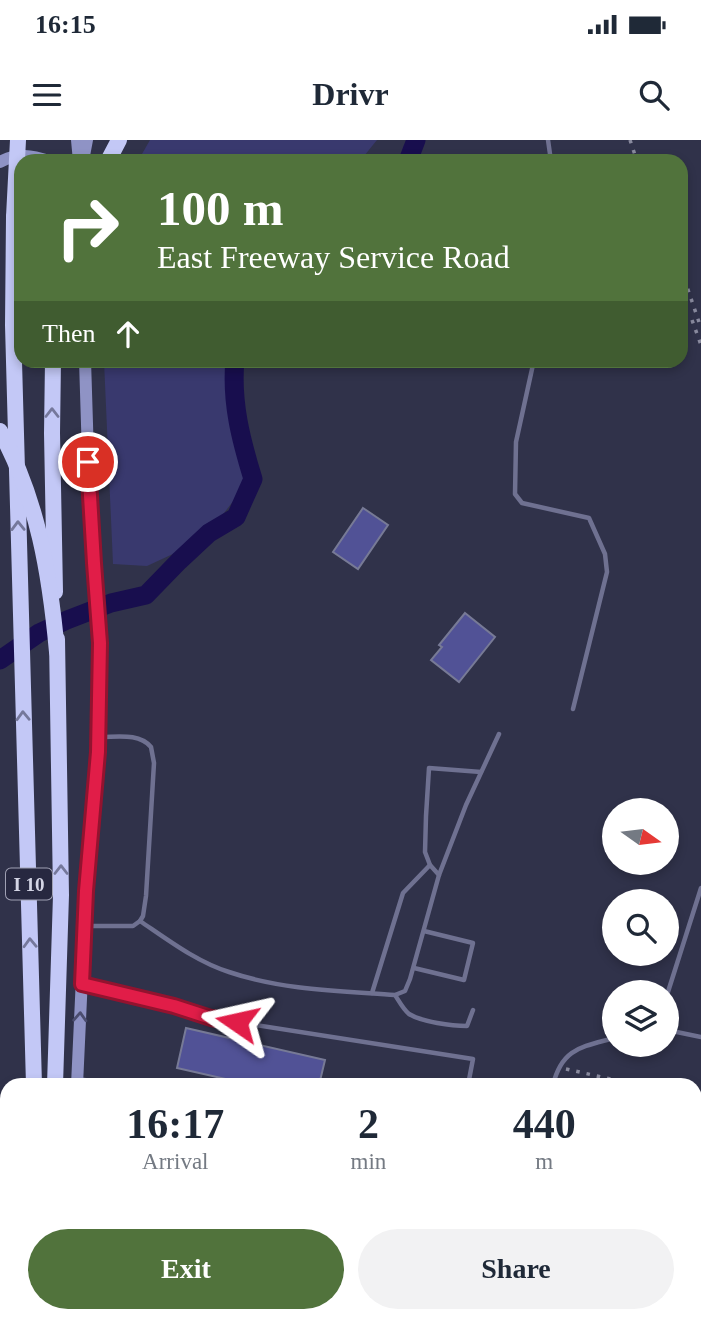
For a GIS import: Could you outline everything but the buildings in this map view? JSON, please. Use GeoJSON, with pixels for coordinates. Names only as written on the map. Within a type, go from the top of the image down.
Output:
{"type":"FeatureCollection","features":[{"type":"Feature","properties":{"kind":"highway","name":"I 10"},"geometry":{"type":"LineString","coordinates":[[14,217],[14,363]]}},
{"type":"Feature","properties":{"kind":"highway","name":"I 10"},"geometry":{"type":"LineString","coordinates":[[14,368],[34,1078]]}},
{"type":"Feature","properties":{"kind":"highway"},"geometry":{"type":"LineString","coordinates":[[53,368],[52,484],[61,895],[55,1078]]}},
{"type":"Feature","properties":{"kind":"highway"},"geometry":{"type":"LineString","coordinates":[[0,430],[22,477],[40,533],[49,581],[57,652]]}},
{"type":"Feature","properties":{"kind":"main road"},"geometry":{"type":"LineString","coordinates":[[77,1078],[98,737],[100,643],[85,368]]}},
{"type":"Feature","properties":{"kind":"lane"},"geometry":{"type":"LineString","coordinates":[[532,368],[516,442],[515,494],[522,503],[589,519],[606,554],[607,572],[573,709]]}},
{"type":"Feature","properties":{"kind":"lane"},"geometry":{"type":"LineString","coordinates":[[140,921],[187,952],[228,972],[295,987],[395,995],[405,991],[414,968],[439,875],[466,805],[499,734]]}},
{"type":"Feature","properties":{"kind":"lane"},"geometry":{"type":"LineString","coordinates":[[85,926],[133,926],[140,921],[146,896],[154,755],[151,747],[135,737],[98,737]]}},
{"type":"Feature","properties":{"kind":"lane"},"geometry":{"type":"LineString","coordinates":[[439,875],[430,866],[425,852],[429,768],[482,772]]}},
{"type":"Feature","properties":{"kind":"lane"},"geometry":{"type":"LineString","coordinates":[[372,993],[403,892],[430,866]]}},
{"type":"Feature","properties":{"kind":"lane"},"geometry":{"type":"LineString","coordinates":[[672,980],[701,888]]}},
{"type":"Feature","properties":{"kind":"lane"},"geometry":{"type":"LineString","coordinates":[[414,968],[464,980],[473,943],[424,931]]}},
{"type":"Feature","properties":{"kind":"lane"},"geometry":{"type":"LineString","coordinates":[[82,984],[174,1006],[211,1018],[473,1059],[469,1078]]}},
{"type":"Feature","properties":{"kind":"lane"},"geometry":{"type":"LineString","coordinates":[[395,995],[411,1015],[457,1026],[467,1026],[472,1010]]}},
{"type":"Feature","properties":{"kind":"lane"},"geometry":{"type":"LineString","coordinates":[[679,1032],[701,1037]]}},
{"type":"Feature","properties":{"kind":"lane"},"geometry":{"type":"LineString","coordinates":[[555,1078],[561,1062],[570,1053],[580,1047],[602,1041]]}},
{"type":"Feature","properties":{"kind":"shaded area"},"geometry":{"type":"Polygon","coordinates":[[[150,140],[377,140],[366,154],[142,154],[150,140]]]}},
{"type":"Feature","properties":{"kind":"shaded area"},"geometry":{"type":"Polygon","coordinates":[[[104,368],[233,368],[234,431],[248,482],[203,540],[147,566],[113,564],[104,368]]]}},
{"type":"Feature","properties":{"kind":"waterway"},"geometry":{"type":"LineString","coordinates":[[411,154],[416,140]]}},
{"type":"Feature","properties":{"kind":"waterway"},"geometry":{"type":"LineString","coordinates":[[0,660],[39,633],[67,620],[111,603],[146,595],[209,533],[236,517],[253,479],[238,421],[234,368]]}},
{"type":"Feature","properties":{"kind":"railway"},"geometry":{"type":"LineString","coordinates":[[630,140],[635,154]]}},
{"type":"Feature","properties":{"kind":"railway"},"geometry":{"type":"LineString","coordinates":[[688,290],[701,328]]}},
{"type":"Feature","properties":{"kind":"railway"},"geometry":{"type":"LineString","coordinates":[[692,320],[701,345]]}},
{"type":"Feature","properties":{"kind":"railway"},"geometry":{"type":"LineString","coordinates":[[566,1069],[606,1078]]}},
{"type":"Feature","properties":{"kind":"route"},"geometry":{"type":"LineString","coordinates":[[88,462],[100,643],[98,752],[86,891],[82,984],[174,1006],[211,1018],[237,1022]]}}]}
